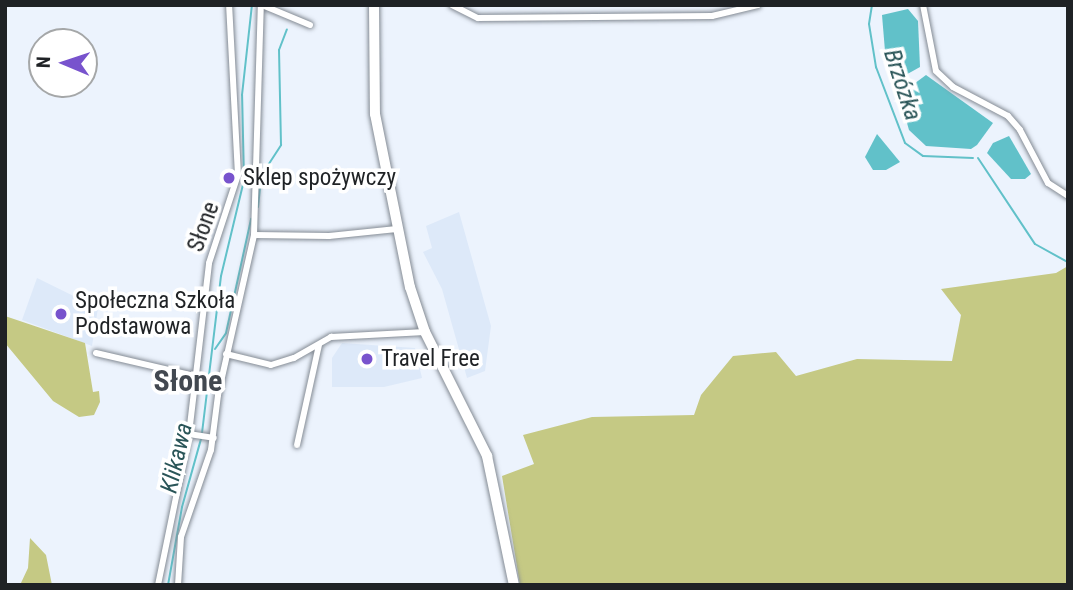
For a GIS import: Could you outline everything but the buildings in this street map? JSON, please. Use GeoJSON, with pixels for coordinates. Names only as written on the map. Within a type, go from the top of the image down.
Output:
{"type":"FeatureCollection","features":[{"type":"Feature","properties":{"kind":"highway"},"geometry":{"type":"LineString","coordinates":[[374,5],[374,100],[397,229],[425,332],[487,456],[514,585]]}},
{"type":"Feature","properties":{"kind":"street","name":"Słone"},"geometry":{"type":"LineString","coordinates":[[158,585],[189,434],[209,262],[234,195],[239,163],[229,5]]}},
{"type":"Feature","properties":{"kind":"street"},"geometry":{"type":"LineString","coordinates":[[178,585],[181,537],[211,437],[226,354],[254,235],[262,5],[310,25]]}},
{"type":"Feature","properties":{"kind":"street"},"geometry":{"type":"LineString","coordinates":[[452,5],[478,18],[712,16],[758,5]]}},
{"type":"Feature","properties":{"kind":"street"},"geometry":{"type":"LineString","coordinates":[[923,5],[936,71],[953,88],[1008,116],[1048,183],[1068,196]]}},
{"type":"Feature","properties":{"kind":"street"},"geometry":{"type":"LineString","coordinates":[[254,235],[329,236],[397,229]]}},
{"type":"Feature","properties":{"kind":"street"},"geometry":{"type":"LineString","coordinates":[[226,354],[271,365],[342,335],[406,336],[425,332]]}},
{"type":"Feature","properties":{"kind":"street"},"geometry":{"type":"LineString","coordinates":[[297,445],[319,345]]}},
{"type":"Feature","properties":{"kind":"street"},"geometry":{"type":"LineString","coordinates":[[96,353],[195,376]]}},
{"type":"Feature","properties":{"kind":"street"},"geometry":{"type":"LineString","coordinates":[[189,434],[211,437]]}},
{"type":"Feature","properties":{"kind":"shaded area"},"geometry":{"type":"Polygon","coordinates":[[[459,212],[491,326],[485,371],[467,378],[442,289],[423,252],[432,248],[426,226],[459,212]]]}},
{"type":"Feature","properties":{"kind":"shaded area","name":"Społeczna Szkoła Podstawowa"},"geometry":{"type":"Polygon","coordinates":[[[37,278],[98,308],[92,346],[22,320],[37,278]]]}},
{"type":"Feature","properties":{"kind":"shaded area"},"geometry":{"type":"Polygon","coordinates":[[[342,343],[415,348],[422,378],[384,387],[332,387],[332,358],[342,343]]]}},
{"type":"Feature","properties":{"kind":"green space"},"geometry":{"type":"Polygon","coordinates":[[[1068,266],[1068,585],[520,585],[502,476],[534,464],[523,435],[592,417],[694,415],[701,395],[733,356],[776,352],[796,376],[857,359],[952,361],[961,315],[941,289],[1056,273],[1068,266]]]}},
{"type":"Feature","properties":{"kind":"green space"},"geometry":{"type":"Polygon","coordinates":[[[5,316],[85,343],[93,392],[99,391],[100,402],[94,415],[79,417],[53,401],[5,343],[5,316]]]}},
{"type":"Feature","properties":{"kind":"green space"},"geometry":{"type":"Polygon","coordinates":[[[30,538],[46,555],[52,585],[20,585],[28,568],[30,538]]]}},
{"type":"Feature","properties":{"kind":"water"},"geometry":{"type":"Polygon","coordinates":[[[908,9],[918,21],[920,67],[893,82],[886,63],[882,15],[908,9]]]}},
{"type":"Feature","properties":{"kind":"water"},"geometry":{"type":"Polygon","coordinates":[[[926,75],[993,123],[971,149],[926,146],[909,130],[899,95],[926,75]]]}},
{"type":"Feature","properties":{"kind":"water"},"geometry":{"type":"Polygon","coordinates":[[[877,134],[900,162],[886,170],[873,170],[865,157],[877,134]]]}},
{"type":"Feature","properties":{"kind":"water"},"geometry":{"type":"Polygon","coordinates":[[[1009,136],[1031,174],[1025,179],[1011,179],[987,153],[993,143],[1009,136]]]}},
{"type":"Feature","properties":{"kind":"waterway","name":"Klikawa"},"geometry":{"type":"LineString","coordinates":[[202,433],[221,276],[244,180],[242,95],[252,5]]}},
{"type":"Feature","properties":{"kind":"waterway","name":"Brzózka"},"geometry":{"type":"LineString","coordinates":[[872,5],[869,24],[876,67],[905,143],[923,156],[973,158]]}},
{"type":"Feature","properties":{"kind":"waterway"},"geometry":{"type":"LineString","coordinates":[[258,207],[261,176],[281,145],[279,50],[287,29]]}},
{"type":"Feature","properties":{"kind":"waterway","name":"Brzózka"},"geometry":{"type":"LineString","coordinates":[[978,158],[1035,244],[1068,262]]}},
{"type":"Feature","properties":{"kind":"waterway"},"geometry":{"type":"LineString","coordinates":[[215,349],[226,333],[251,219]]}},
{"type":"Feature","properties":{"kind":"waterway","name":"Klikawa"},"geometry":{"type":"LineString","coordinates":[[168,585],[182,507],[201,439]]}},
{"type":"Feature","properties":{"kind":"place","name":"Sklep spożywczy"},"geometry":{"type":"Point","coordinates":[229,178]}},
{"type":"Feature","properties":{"kind":"place","name":"Społeczna Szkoła Podstawowa"},"geometry":{"type":"Point","coordinates":[61,314]}},
{"type":"Feature","properties":{"kind":"place","name":"Travel Free"},"geometry":{"type":"Point","coordinates":[367,359]}},
{"type":"Feature","properties":{"kind":"district","name":"Słone"},"geometry":{"type":"Point","coordinates":[188,381]}}]}
